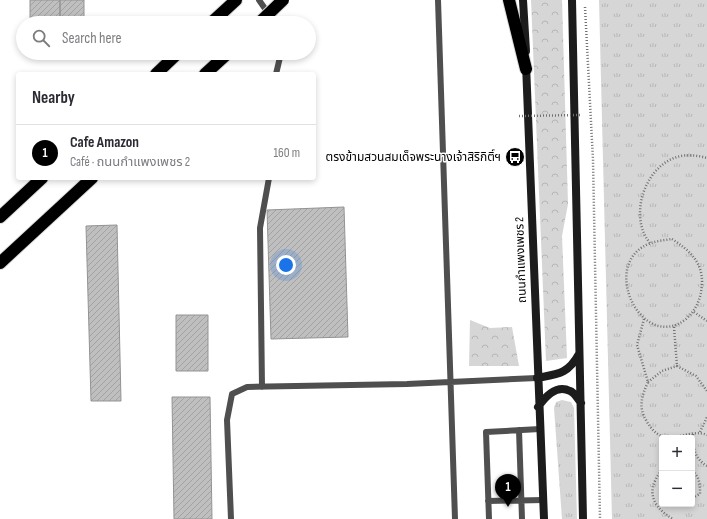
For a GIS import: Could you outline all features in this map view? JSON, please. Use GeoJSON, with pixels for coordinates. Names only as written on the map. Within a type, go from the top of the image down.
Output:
{"type":"FeatureCollection","features":[{"type":"Feature","properties":{"kind":"highway"},"geometry":{"type":"LineString","coordinates":[[219,16],[236,0]]}},
{"type":"Feature","properties":{"kind":"highway"},"geometry":{"type":"LineString","coordinates":[[266,16],[283,0]]}},
{"type":"Feature","properties":{"kind":"highway"},"geometry":{"type":"LineString","coordinates":[[509,0],[526,69]]}},
{"type":"Feature","properties":{"kind":"highway"},"geometry":{"type":"LineString","coordinates":[[158,72],[171,60]]}},
{"type":"Feature","properties":{"kind":"highway"},"geometry":{"type":"LineString","coordinates":[[207,72],[220,60]]}},
{"type":"Feature","properties":{"kind":"highway"},"geometry":{"type":"LineString","coordinates":[[0,217],[40,180]]}},
{"type":"Feature","properties":{"kind":"highway"},"geometry":{"type":"LineString","coordinates":[[0,263],[90,180]]}},
{"type":"Feature","properties":{"kind":"main road","name":"ถนนกำแพงเพชร 2"},"geometry":{"type":"LineString","coordinates":[[524,0],[538,407],[544,519]]}},
{"type":"Feature","properties":{"kind":"main road"},"geometry":{"type":"LineString","coordinates":[[572,0],[584,519]]}},
{"type":"Feature","properties":{"kind":"main road"},"geometry":{"type":"LineString","coordinates":[[537,378],[566,371],[573,365],[580,354]]}},
{"type":"Feature","properties":{"kind":"main road"},"geometry":{"type":"LineString","coordinates":[[538,407],[551,392],[562,389],[571,391],[581,403]]}},
{"type":"Feature","properties":{"kind":"lane"},"geometry":{"type":"LineString","coordinates":[[259,0],[270,16]]}},
{"type":"Feature","properties":{"kind":"lane"},"geometry":{"type":"LineString","coordinates":[[438,0],[454,519]]}},
{"type":"Feature","properties":{"kind":"lane"},"geometry":{"type":"LineString","coordinates":[[276,72],[279,60]]}},
{"type":"Feature","properties":{"kind":"lane"},"geometry":{"type":"LineString","coordinates":[[262,387],[260,228],[269,180]]}},
{"type":"Feature","properties":{"kind":"lane"},"geometry":{"type":"LineString","coordinates":[[231,519],[227,420],[232,394],[247,387],[450,382],[537,378]]}},
{"type":"Feature","properties":{"kind":"lane"},"geometry":{"type":"LineString","coordinates":[[489,519],[486,432],[540,429]]}},
{"type":"Feature","properties":{"kind":"lane"},"geometry":{"type":"LineString","coordinates":[[519,430],[522,519]]}},
{"type":"Feature","properties":{"kind":"lane"},"geometry":{"type":"LineString","coordinates":[[488,501],[543,500]]}},
{"type":"Feature","properties":{"kind":"path"},"geometry":{"type":"LineString","coordinates":[[585,7],[593,160],[600,519]]}},
{"type":"Feature","properties":{"kind":"path"},"geometry":{"type":"LineString","coordinates":[[518,116],[581,115]]}},
{"type":"Feature","properties":{"kind":"path"},"geometry":{"type":"LineString","coordinates":[[650,243],[643,234],[639,214],[643,190],[656,171],[674,158],[695,155],[707,158]]}},
{"type":"Feature","properties":{"kind":"path"},"geometry":{"type":"LineString","coordinates":[[672,239],[688,250],[699,264],[703,274],[702,296],[694,312],[674,327],[658,326],[644,319],[629,297],[625,277],[628,262],[640,249],[650,243],[672,239]]}},
{"type":"Feature","properties":{"kind":"path"},"geometry":{"type":"LineString","coordinates":[[703,274],[707,272]]}},
{"type":"Feature","properties":{"kind":"path"},"geometry":{"type":"LineString","coordinates":[[694,312],[707,321]]}},
{"type":"Feature","properties":{"kind":"path"},"geometry":{"type":"LineString","coordinates":[[644,319],[638,345],[648,382]]}},
{"type":"Feature","properties":{"kind":"path"},"geometry":{"type":"LineString","coordinates":[[674,327],[677,366]]}},
{"type":"Feature","properties":{"kind":"path"},"geometry":{"type":"LineString","coordinates":[[707,391],[696,376],[677,366],[662,371],[648,382],[642,396],[642,413],[650,428],[664,437],[682,437],[700,432],[707,435]]}},
{"type":"Feature","properties":{"kind":"path"},"geometry":{"type":"LineString","coordinates":[[700,432],[707,417]]}},
{"type":"Feature","properties":{"kind":"path"},"geometry":{"type":"LineString","coordinates":[[693,434],[694,451],[701,462],[707,466]]}},
{"type":"Feature","properties":{"kind":"path"},"geometry":{"type":"LineString","coordinates":[[695,473],[700,483],[700,494],[695,496]]}},
{"type":"Feature","properties":{"kind":"path"},"geometry":{"type":"LineString","coordinates":[[659,476],[653,486],[653,500],[662,513],[673,519]]}},
{"type":"Feature","properties":{"kind":"green space"},"geometry":{"type":"Polygon","coordinates":[[[531,0],[562,0],[568,204],[562,236],[567,358],[546,361],[531,0]]]}},
{"type":"Feature","properties":{"kind":"green space"},"geometry":{"type":"Polygon","coordinates":[[[599,0],[707,0],[707,519],[612,519],[599,0]]]}},
{"type":"Feature","properties":{"kind":"green space"},"geometry":{"type":"Polygon","coordinates":[[[470,320],[490,328],[512,327],[519,366],[469,366],[470,320]]]}},
{"type":"Feature","properties":{"kind":"green space"},"geometry":{"type":"Polygon","coordinates":[[[562,400],[571,402],[574,408],[577,519],[562,519],[554,408],[556,402],[562,400]]]}},
{"type":"Feature","properties":{"kind":"building"},"geometry":{"type":"Polygon","coordinates":[[[30,0],[60,0],[60,16],[30,16],[30,0]]]}},
{"type":"Feature","properties":{"kind":"building"},"geometry":{"type":"Polygon","coordinates":[[[60,0],[84,0],[84,16],[60,16],[60,0]]]}},
{"type":"Feature","properties":{"kind":"building"},"geometry":{"type":"Polygon","coordinates":[[[344,207],[348,337],[271,339],[267,210],[344,207]]]}},
{"type":"Feature","properties":{"kind":"building"},"geometry":{"type":"Polygon","coordinates":[[[117,225],[121,401],[91,401],[86,226],[117,225]]]}},
{"type":"Feature","properties":{"kind":"building"},"geometry":{"type":"Polygon","coordinates":[[[176,315],[208,315],[208,371],[176,371],[176,315]]]}},
{"type":"Feature","properties":{"kind":"building"},"geometry":{"type":"Polygon","coordinates":[[[172,397],[210,397],[212,519],[174,519],[172,397]]]}},
{"type":"Feature","properties":{"kind":"place","name":"ตรงข้ามสวนสมเด็จพระนางเจ้าสิริกิติ์ฯ"},"geometry":{"type":"Point","coordinates":[515,157]}},
{"type":"Feature","properties":{"kind":"place","name":"Cafe Amazon"},"geometry":{"type":"Point","coordinates":[508,507]}}]}
